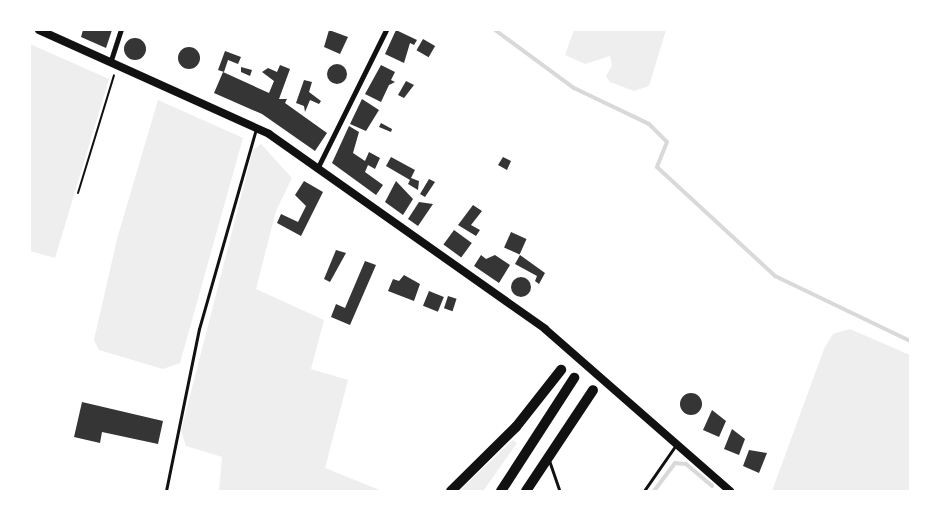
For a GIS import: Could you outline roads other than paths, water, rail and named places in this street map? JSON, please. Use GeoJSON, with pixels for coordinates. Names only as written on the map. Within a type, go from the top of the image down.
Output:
{"type":"FeatureCollection","features":[{"type":"Feature","properties":{"kind":"highway"},"geometry":{"type":"LineString","coordinates":[[451,491],[516,426],[561,370]]}},
{"type":"Feature","properties":{"kind":"highway"},"geometry":{"type":"LineString","coordinates":[[501,491],[574,378]]}},
{"type":"Feature","properties":{"kind":"highway"},"geometry":{"type":"LineString","coordinates":[[526,491],[593,390]]}},
{"type":"Feature","properties":{"kind":"highway"},"geometry":{"type":"LineString","coordinates":[[534,491],[548,459]]}},
{"type":"Feature","properties":{"kind":"main road"},"geometry":{"type":"LineString","coordinates":[[39,30],[114,62],[257,128],[545,329],[730,491]]}},
{"type":"Feature","properties":{"kind":"street"},"geometry":{"type":"LineString","coordinates":[[114,62],[122,30]]}},
{"type":"Feature","properties":{"kind":"street"},"geometry":{"type":"LineString","coordinates":[[317,169],[386,30]]}},
{"type":"Feature","properties":{"kind":"lane"},"geometry":{"type":"LineString","coordinates":[[166,491],[199,329],[257,128]]}},
{"type":"Feature","properties":{"kind":"lane"},"geometry":{"type":"LineString","coordinates":[[644,491],[677,444]]}},
{"type":"Feature","properties":{"kind":"lane"},"geometry":{"type":"LineString","coordinates":[[548,459],[560,491]]}},
{"type":"Feature","properties":{"kind":"waterway"},"geometry":{"type":"LineString","coordinates":[[495,30],[574,88],[649,124],[667,142],[657,167],[775,276],[910,341]]}},
{"type":"Feature","properties":{"kind":"waterway"},"geometry":{"type":"LineString","coordinates":[[654,491],[675,463],[686,464],[712,486]]}}]}
